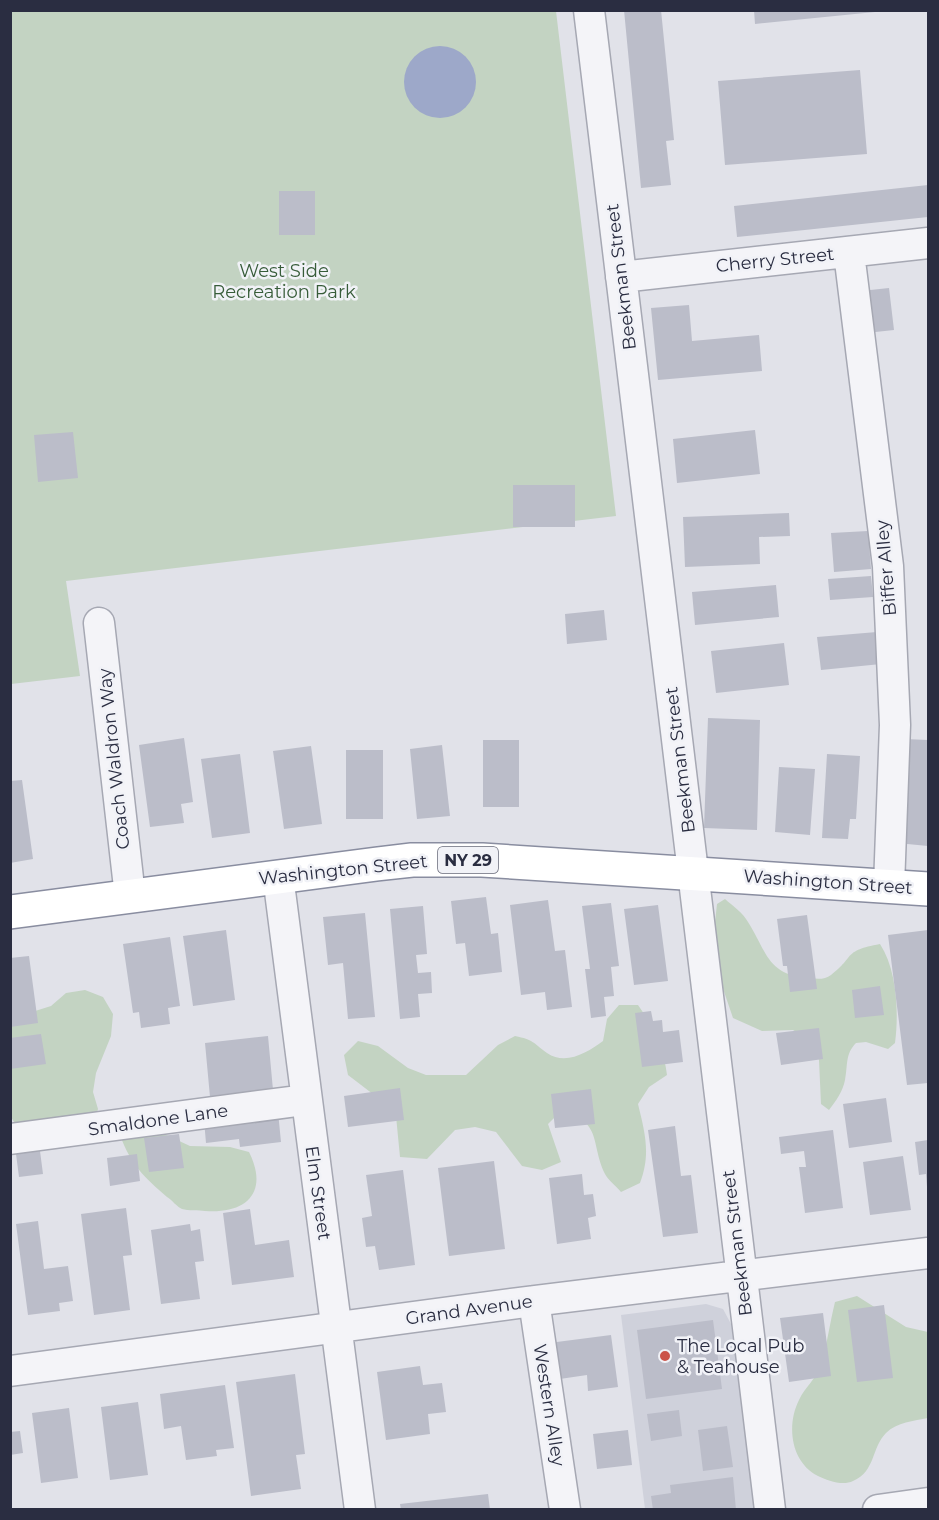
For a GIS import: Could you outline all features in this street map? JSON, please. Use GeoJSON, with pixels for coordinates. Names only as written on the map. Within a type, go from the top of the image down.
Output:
{"type":"FeatureCollection","features":[{"type":"Feature","properties":{"kind":"highway","name":"Washington Street"},"geometry":{"type":"LineString","coordinates":[[10,912],[412,860],[447,860],[928,888]]}},
{"type":"Feature","properties":{"kind":"street","name":"Beekman Street"},"geometry":{"type":"LineString","coordinates":[[588,10],[770,1509]]}},
{"type":"Feature","properties":{"kind":"street","name":"Cherry Street"},"geometry":{"type":"LineString","coordinates":[[621,277],[928,243]]}},
{"type":"Feature","properties":{"kind":"street","name":"Biffer Alley"},"geometry":{"type":"LineString","coordinates":[[849,253],[888,566],[895,725],[889,886]]}},
{"type":"Feature","properties":{"kind":"street","name":"Coach Waldron Way"},"geometry":{"type":"LineString","coordinates":[[99,623],[130,896]]}},
{"type":"Feature","properties":{"kind":"street","name":"Elm Street"},"geometry":{"type":"LineString","coordinates":[[278,876],[305,1100],[360,1509]]}},
{"type":"Feature","properties":{"kind":"street","name":"Smaldone Lane"},"geometry":{"type":"LineString","coordinates":[[10,1139],[305,1100]]}},
{"type":"Feature","properties":{"kind":"street","name":"Grand Avenue"},"geometry":{"type":"LineString","coordinates":[[10,1371],[534,1301],[928,1253]]}},
{"type":"Feature","properties":{"kind":"street","name":"Western Alley"},"geometry":{"type":"LineString","coordinates":[[534,1301],[565,1509]]}},
{"type":"Feature","properties":{"kind":"street"},"geometry":{"type":"LineString","coordinates":[[878,1509],[928,1503]]}},
{"type":"Feature","properties":{"kind":"shaded area"},"geometry":{"type":"Polygon","coordinates":[[[706,1304],[723,1309],[731,1324],[756,1509],[645,1509],[621,1315],[706,1304]]]}},
{"type":"Feature","properties":{"kind":"green space","name":"West Side Recreation Park"},"geometry":{"type":"Polygon","coordinates":[[[10,11],[556,11],[616,516],[66,581],[80,676],[11,684],[10,11]]]}},
{"type":"Feature","properties":{"kind":"green space"},"geometry":{"type":"Polygon","coordinates":[[[725,899],[746,919],[776,967],[795,976],[826,978],[854,952],[880,944],[886,954],[895,992],[897,1019],[895,1043],[888,1049],[866,1042],[856,1043],[852,1047],[848,1056],[843,1088],[829,1110],[821,1104],[819,1060],[811,1041],[793,1030],[762,1031],[733,1018],[712,949],[717,904],[725,899]]]}},
{"type":"Feature","properties":{"kind":"green space"},"geometry":{"type":"Polygon","coordinates":[[[85,990],[103,997],[113,1014],[111,1036],[96,1073],[93,1092],[98,1109],[92,1129],[19,1130],[11,1117],[11,1012],[32,1012],[51,1006],[66,993],[85,990]]]}},
{"type":"Feature","properties":{"kind":"green space"},"geometry":{"type":"Polygon","coordinates":[[[619,1005],[638,1005],[657,1038],[667,1075],[649,1087],[638,1104],[645,1134],[645,1162],[640,1183],[621,1192],[605,1174],[590,1128],[576,1115],[563,1109],[548,1124],[561,1162],[542,1170],[522,1166],[496,1132],[475,1127],[455,1130],[427,1159],[400,1157],[396,1116],[382,1101],[348,1075],[344,1055],[358,1041],[378,1046],[408,1068],[426,1075],[466,1075],[498,1045],[515,1036],[530,1040],[554,1057],[569,1058],[603,1041],[607,1019],[619,1005]]]}},
{"type":"Feature","properties":{"kind":"green space"},"geometry":{"type":"Polygon","coordinates":[[[134,1120],[190,1146],[230,1147],[249,1152],[255,1166],[256,1179],[255,1189],[250,1198],[232,1209],[220,1211],[180,1208],[145,1177],[129,1155],[120,1135],[134,1120]]]}},
{"type":"Feature","properties":{"kind":"green space"},"geometry":{"type":"Polygon","coordinates":[[[857,1296],[906,1327],[928,1332],[928,1418],[906,1422],[890,1429],[881,1439],[866,1471],[853,1481],[840,1483],[818,1476],[802,1462],[794,1442],[793,1421],[799,1400],[821,1365],[835,1302],[857,1296]]]}},
{"type":"Feature","properties":{"kind":"water"},"geometry":{"type":"Polygon","coordinates":[[[433,46],[447,46],[466,56],[476,75],[476,89],[466,108],[447,118],[433,118],[414,108],[404,89],[404,75],[414,56],[433,46]]]}},
{"type":"Feature","properties":{"kind":"building"},"geometry":{"type":"Polygon","coordinates":[[[624,10],[661,10],[674,140],[666,141],[671,185],[641,188],[624,10]]]}},
{"type":"Feature","properties":{"kind":"building"},"geometry":{"type":"Polygon","coordinates":[[[754,10],[875,10],[875,12],[755,24],[754,10]]]}},
{"type":"Feature","properties":{"kind":"building"},"geometry":{"type":"Polygon","coordinates":[[[860,70],[867,154],[725,165],[718,81],[860,70]]]}},
{"type":"Feature","properties":{"kind":"building"},"geometry":{"type":"Polygon","coordinates":[[[928,185],[928,217],[737,237],[734,206],[928,185]]]}},
{"type":"Feature","properties":{"kind":"building"},"geometry":{"type":"Polygon","coordinates":[[[279,191],[315,191],[315,235],[279,235],[279,191]]]}},
{"type":"Feature","properties":{"kind":"building"},"geometry":{"type":"Polygon","coordinates":[[[889,288],[894,330],[866,333],[861,291],[889,288]]]}},
{"type":"Feature","properties":{"kind":"building"},"geometry":{"type":"Polygon","coordinates":[[[689,305],[692,341],[759,335],[762,371],[658,380],[651,308],[689,305]]]}},
{"type":"Feature","properties":{"kind":"building"},"geometry":{"type":"Polygon","coordinates":[[[755,430],[760,474],[677,483],[673,439],[755,430]]]}},
{"type":"Feature","properties":{"kind":"building"},"geometry":{"type":"Polygon","coordinates":[[[73,432],[78,478],[38,482],[34,435],[73,432]]]}},
{"type":"Feature","properties":{"kind":"building"},"geometry":{"type":"Polygon","coordinates":[[[513,485],[575,485],[575,527],[513,527],[513,485]]]}},
{"type":"Feature","properties":{"kind":"building"},"geometry":{"type":"Polygon","coordinates":[[[789,513],[790,536],[759,537],[760,564],[685,567],[683,517],[789,513]]]}},
{"type":"Feature","properties":{"kind":"building"},"geometry":{"type":"Polygon","coordinates":[[[868,531],[871,569],[834,572],[831,533],[868,531]]]}},
{"type":"Feature","properties":{"kind":"building"},"geometry":{"type":"Polygon","coordinates":[[[871,576],[873,597],[830,600],[828,579],[871,576]]]}},
{"type":"Feature","properties":{"kind":"building"},"geometry":{"type":"Polygon","coordinates":[[[776,585],[779,617],[695,625],[692,592],[776,585]]]}},
{"type":"Feature","properties":{"kind":"building"},"geometry":{"type":"Polygon","coordinates":[[[604,610],[607,640],[567,644],[565,614],[604,610]]]}},
{"type":"Feature","properties":{"kind":"building"},"geometry":{"type":"Polygon","coordinates":[[[877,632],[881,664],[821,670],[817,637],[877,632]]]}},
{"type":"Feature","properties":{"kind":"building"},"geometry":{"type":"Polygon","coordinates":[[[784,643],[789,685],[716,693],[711,651],[784,643]]]}},
{"type":"Feature","properties":{"kind":"building"},"geometry":{"type":"Polygon","coordinates":[[[708,718],[760,720],[757,830],[704,828],[708,718]]]}},
{"type":"Feature","properties":{"kind":"building"},"geometry":{"type":"Polygon","coordinates":[[[184,738],[193,802],[181,804],[184,823],[150,827],[139,745],[184,738]]]}},
{"type":"Feature","properties":{"kind":"building"},"geometry":{"type":"Polygon","coordinates":[[[905,739],[928,740],[928,846],[897,843],[905,739]]]}},
{"type":"Feature","properties":{"kind":"building"},"geometry":{"type":"Polygon","coordinates":[[[483,740],[519,740],[519,807],[483,807],[483,740]]]}},
{"type":"Feature","properties":{"kind":"building"},"geometry":{"type":"Polygon","coordinates":[[[442,745],[450,816],[417,819],[410,749],[442,745]]]}},
{"type":"Feature","properties":{"kind":"building"},"geometry":{"type":"Polygon","coordinates":[[[311,746],[322,824],[284,829],[273,751],[311,746]]]}},
{"type":"Feature","properties":{"kind":"building"},"geometry":{"type":"Polygon","coordinates":[[[346,750],[383,750],[383,819],[346,819],[346,750]]]}},
{"type":"Feature","properties":{"kind":"building"},"geometry":{"type":"Polygon","coordinates":[[[240,754],[250,833],[212,838],[201,759],[240,754]]]}},
{"type":"Feature","properties":{"kind":"building"},"geometry":{"type":"Polygon","coordinates":[[[827,754],[860,756],[856,819],[850,819],[848,839],[822,838],[827,754]]]}},
{"type":"Feature","properties":{"kind":"building"},"geometry":{"type":"Polygon","coordinates":[[[779,767],[815,769],[810,835],[775,832],[779,767]]]}},
{"type":"Feature","properties":{"kind":"building"},"geometry":{"type":"Polygon","coordinates":[[[22,780],[33,859],[10,863],[10,781],[22,780]]]}},
{"type":"Feature","properties":{"kind":"building"},"geometry":{"type":"Polygon","coordinates":[[[486,897],[491,934],[498,933],[502,972],[469,976],[465,943],[456,944],[451,901],[486,897]]]}},
{"type":"Feature","properties":{"kind":"building"},"geometry":{"type":"Polygon","coordinates":[[[548,900],[555,951],[565,950],[572,1007],[547,1010],[545,992],[521,995],[510,905],[548,900]]]}},
{"type":"Feature","properties":{"kind":"building"},"geometry":{"type":"Polygon","coordinates":[[[611,903],[619,966],[611,967],[614,996],[604,997],[606,1016],[591,1018],[585,969],[590,969],[582,906],[611,903]]]}},
{"type":"Feature","properties":{"kind":"building"},"geometry":{"type":"Polygon","coordinates":[[[658,905],[668,981],[634,985],[624,909],[658,905]]]}},
{"type":"Feature","properties":{"kind":"building"},"geometry":{"type":"Polygon","coordinates":[[[423,906],[427,954],[416,955],[418,973],[431,972],[432,993],[418,994],[420,1017],[400,1019],[390,909],[423,906]]]}},
{"type":"Feature","properties":{"kind":"building"},"geometry":{"type":"Polygon","coordinates":[[[365,913],[375,1017],[348,1019],[343,963],[328,965],[323,917],[365,913]]]}},
{"type":"Feature","properties":{"kind":"building"},"geometry":{"type":"Polygon","coordinates":[[[807,915],[817,989],[790,992],[787,966],[783,966],[777,919],[807,915]]]}},
{"type":"Feature","properties":{"kind":"building"},"geometry":{"type":"Polygon","coordinates":[[[226,930],[235,1000],[193,1006],[183,936],[226,930]]]}},
{"type":"Feature","properties":{"kind":"building"},"geometry":{"type":"Polygon","coordinates":[[[928,930],[928,1083],[907,1085],[888,935],[928,930]]]}},
{"type":"Feature","properties":{"kind":"building"},"geometry":{"type":"Polygon","coordinates":[[[170,937],[180,1006],[168,1008],[170,1024],[141,1028],[139,1012],[133,1013],[123,944],[170,937]]]}},
{"type":"Feature","properties":{"kind":"building"},"geometry":{"type":"Polygon","coordinates":[[[29,956],[38,1023],[10,1027],[10,958],[29,956]]]}},
{"type":"Feature","properties":{"kind":"building"},"geometry":{"type":"Polygon","coordinates":[[[880,986],[884,1015],[855,1018],[852,990],[880,986]]]}},
{"type":"Feature","properties":{"kind":"building"},"geometry":{"type":"Polygon","coordinates":[[[651,1011],[653,1021],[662,1020],[663,1032],[679,1030],[683,1062],[642,1067],[635,1013],[651,1011]]]}},
{"type":"Feature","properties":{"kind":"building"},"geometry":{"type":"Polygon","coordinates":[[[819,1028],[823,1059],[781,1065],[776,1033],[819,1028]]]}},
{"type":"Feature","properties":{"kind":"building"},"geometry":{"type":"Polygon","coordinates":[[[41,1034],[46,1064],[10,1069],[10,1038],[41,1034]]]}},
{"type":"Feature","properties":{"kind":"building"},"geometry":{"type":"Polygon","coordinates":[[[268,1036],[273,1090],[210,1097],[205,1043],[268,1036]]]}},
{"type":"Feature","properties":{"kind":"building"},"geometry":{"type":"Polygon","coordinates":[[[400,1088],[404,1120],[348,1127],[344,1096],[400,1088]]]}},
{"type":"Feature","properties":{"kind":"building"},"geometry":{"type":"Polygon","coordinates":[[[591,1089],[595,1124],[555,1128],[551,1094],[591,1089]]]}},
{"type":"Feature","properties":{"kind":"building"},"geometry":{"type":"Polygon","coordinates":[[[886,1098],[892,1142],[849,1148],[843,1104],[886,1098]]]}},
{"type":"Feature","properties":{"kind":"building"},"geometry":{"type":"Polygon","coordinates":[[[278,1112],[281,1142],[240,1147],[239,1139],[206,1143],[204,1120],[278,1112]]]}},
{"type":"Feature","properties":{"kind":"building"},"geometry":{"type":"Polygon","coordinates":[[[675,1126],[681,1176],[691,1175],[698,1233],[663,1237],[648,1130],[675,1126]]]}},
{"type":"Feature","properties":{"kind":"building"},"geometry":{"type":"Polygon","coordinates":[[[833,1130],[843,1208],[805,1213],[799,1167],[806,1167],[804,1151],[781,1154],[779,1137],[833,1130]]]}},
{"type":"Feature","properties":{"kind":"building"},"geometry":{"type":"Polygon","coordinates":[[[179,1134],[184,1168],[149,1172],[144,1138],[179,1134]]]}},
{"type":"Feature","properties":{"kind":"building"},"geometry":{"type":"Polygon","coordinates":[[[928,1140],[927,1187],[926,1174],[919,1175],[915,1142],[928,1140]]]}},
{"type":"Feature","properties":{"kind":"building"},"geometry":{"type":"Polygon","coordinates":[[[40,1151],[43,1174],[19,1177],[16,1154],[40,1151]]]}},
{"type":"Feature","properties":{"kind":"building"},"geometry":{"type":"Polygon","coordinates":[[[137,1154],[140,1181],[110,1186],[107,1158],[137,1154]]]}},
{"type":"Feature","properties":{"kind":"building"},"geometry":{"type":"Polygon","coordinates":[[[903,1156],[911,1210],[870,1215],[863,1162],[903,1156]]]}},
{"type":"Feature","properties":{"kind":"building"},"geometry":{"type":"Polygon","coordinates":[[[494,1161],[505,1249],[449,1256],[438,1168],[494,1161]]]}},
{"type":"Feature","properties":{"kind":"building"},"geometry":{"type":"Polygon","coordinates":[[[403,1170],[415,1265],[379,1270],[375,1246],[366,1247],[362,1218],[372,1216],[366,1175],[403,1170]]]}},
{"type":"Feature","properties":{"kind":"building"},"geometry":{"type":"Polygon","coordinates":[[[582,1174],[584,1195],[593,1194],[596,1216],[588,1218],[591,1239],[557,1244],[549,1178],[582,1174]]]}},
{"type":"Feature","properties":{"kind":"building"},"geometry":{"type":"Polygon","coordinates":[[[126,1208],[132,1255],[123,1256],[130,1310],[94,1315],[81,1214],[126,1208]]]}},
{"type":"Feature","properties":{"kind":"building"},"geometry":{"type":"Polygon","coordinates":[[[250,1209],[255,1245],[289,1240],[294,1277],[232,1285],[223,1213],[250,1209]]]}},
{"type":"Feature","properties":{"kind":"building"},"geometry":{"type":"Polygon","coordinates":[[[38,1221],[44,1269],[68,1266],[73,1301],[59,1303],[60,1311],[28,1315],[16,1224],[38,1221]]]}},
{"type":"Feature","properties":{"kind":"building"},"geometry":{"type":"Polygon","coordinates":[[[190,1224],[191,1231],[200,1229],[204,1261],[195,1262],[200,1299],[161,1304],[151,1230],[190,1224]]]}},
{"type":"Feature","properties":{"kind":"building"},"geometry":{"type":"Polygon","coordinates":[[[884,1305],[893,1378],[857,1382],[848,1310],[884,1305]]]}},
{"type":"Feature","properties":{"kind":"building"},"geometry":{"type":"Polygon","coordinates":[[[823,1313],[831,1376],[789,1382],[780,1318],[823,1313]]]}},
{"type":"Feature","properties":{"kind":"building"},"geometry":{"type":"Polygon","coordinates":[[[713,1320],[722,1389],[646,1399],[637,1330],[713,1320]]]}},
{"type":"Feature","properties":{"kind":"building"},"geometry":{"type":"Polygon","coordinates":[[[611,1335],[618,1387],[588,1391],[587,1375],[553,1380],[549,1343],[611,1335]]]}},
{"type":"Feature","properties":{"kind":"building"},"geometry":{"type":"Polygon","coordinates":[[[420,1366],[423,1385],[442,1383],[446,1412],[428,1414],[430,1434],[386,1440],[377,1372],[420,1366]]]}},
{"type":"Feature","properties":{"kind":"building"},"geometry":{"type":"Polygon","coordinates":[[[295,1374],[305,1454],[296,1455],[301,1489],[251,1496],[236,1382],[295,1374]]]}},
{"type":"Feature","properties":{"kind":"building"},"geometry":{"type":"Polygon","coordinates":[[[225,1385],[234,1448],[216,1450],[217,1456],[186,1460],[181,1426],[164,1429],[160,1394],[225,1385]]]}},
{"type":"Feature","properties":{"kind":"building"},"geometry":{"type":"Polygon","coordinates":[[[138,1402],[148,1475],[110,1480],[101,1407],[138,1402]]]}},
{"type":"Feature","properties":{"kind":"building"},"geometry":{"type":"Polygon","coordinates":[[[69,1408],[78,1478],[41,1483],[32,1413],[69,1408]]]}},
{"type":"Feature","properties":{"kind":"building"},"geometry":{"type":"Polygon","coordinates":[[[679,1410],[682,1436],[651,1441],[647,1414],[679,1410]]]}},
{"type":"Feature","properties":{"kind":"building"},"geometry":{"type":"Polygon","coordinates":[[[727,1426],[733,1467],[703,1471],[698,1430],[727,1426]]]}},
{"type":"Feature","properties":{"kind":"building"},"geometry":{"type":"Polygon","coordinates":[[[628,1430],[632,1465],[597,1469],[593,1434],[628,1430]]]}},
{"type":"Feature","properties":{"kind":"building"},"geometry":{"type":"Polygon","coordinates":[[[20,1431],[23,1453],[10,1455],[10,1432],[20,1431]]]}},
{"type":"Feature","properties":{"kind":"building"},"geometry":{"type":"Polygon","coordinates":[[[733,1477],[736,1510],[653,1510],[651,1496],[671,1493],[670,1485],[733,1477]]]}},
{"type":"Feature","properties":{"kind":"building"},"geometry":{"type":"Polygon","coordinates":[[[488,1494],[490,1510],[401,1510],[400,1504],[488,1494]]]}},
{"type":"Feature","properties":{"kind":"place","name":"The Local Pub & Teahouse"},"geometry":{"type":"Point","coordinates":[665,1356]}}]}
